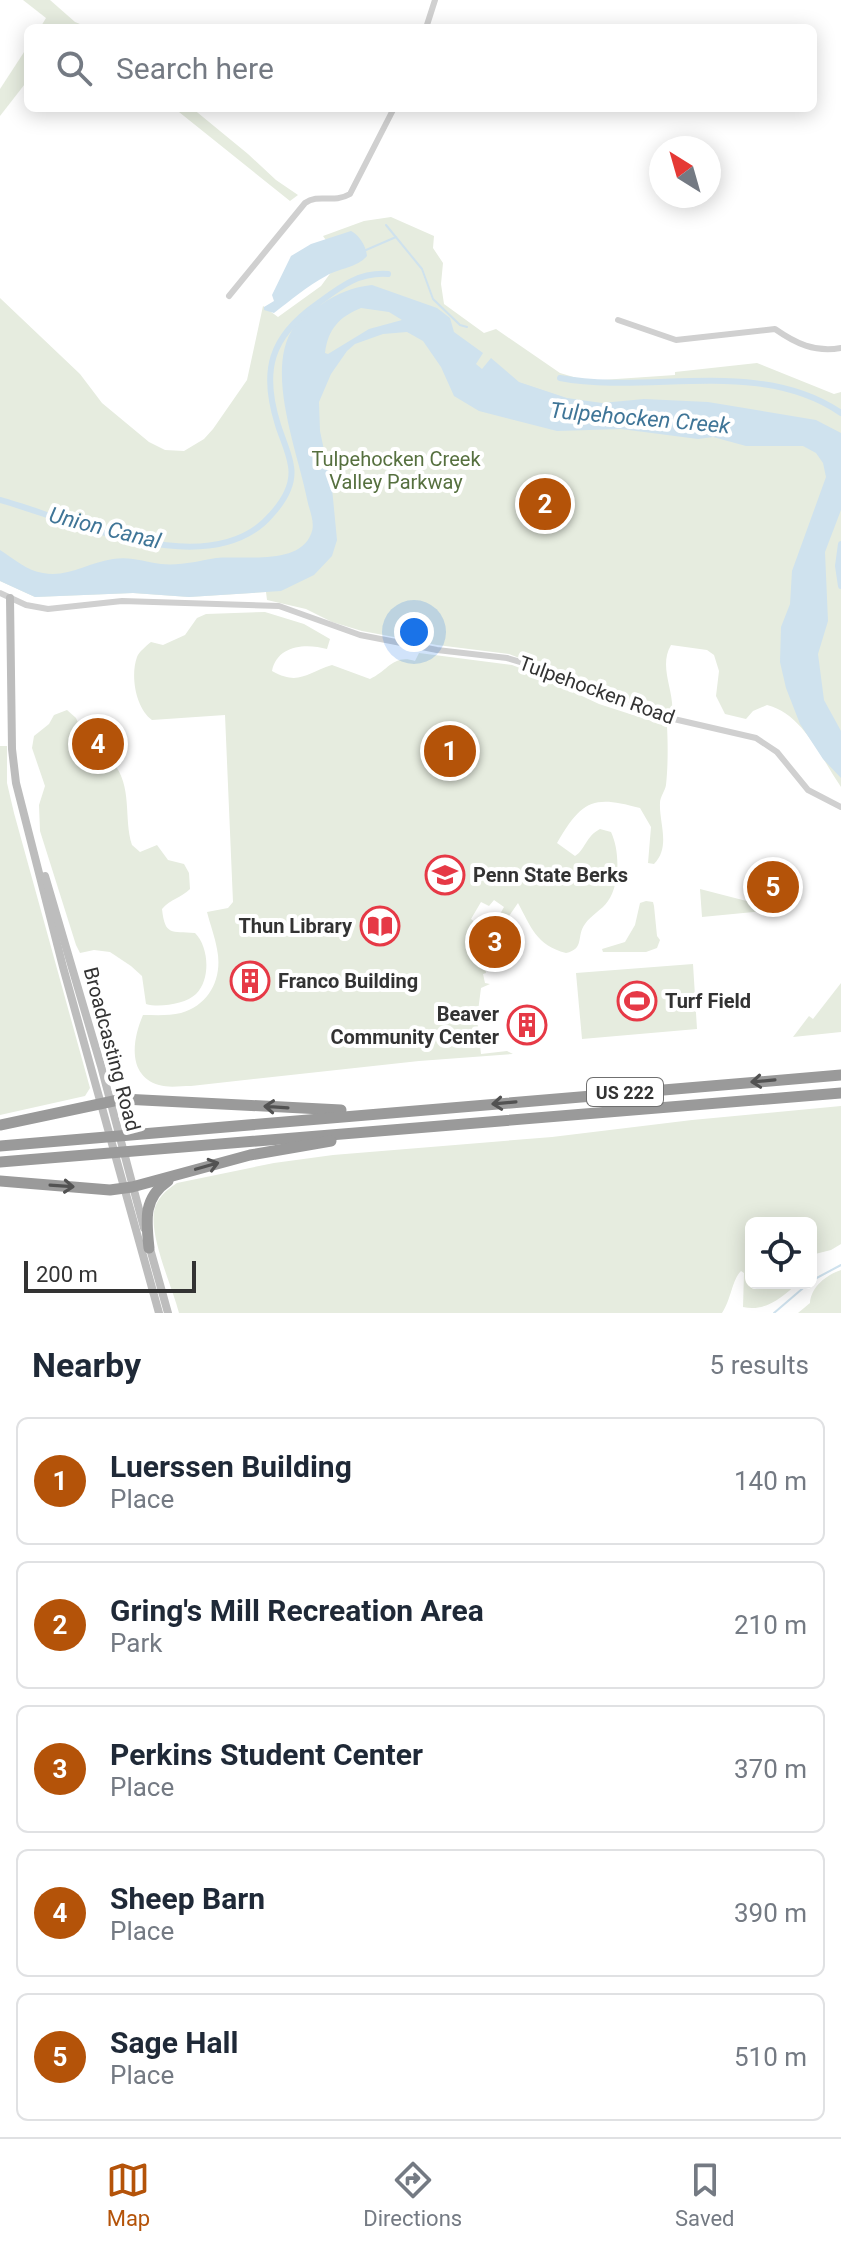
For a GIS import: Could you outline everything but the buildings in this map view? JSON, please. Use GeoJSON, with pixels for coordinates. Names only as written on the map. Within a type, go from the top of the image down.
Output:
{"type":"FeatureCollection","features":[{"type":"Feature","properties":{"kind":"highway","name":"US 222"},"geometry":{"type":"LineString","coordinates":[[0,1146],[841,1075]]}},
{"type":"Feature","properties":{"kind":"highway","name":"US 222"},"geometry":{"type":"LineString","coordinates":[[0,1162],[841,1093]]}},
{"type":"Feature","properties":{"kind":"highway"},"geometry":{"type":"LineString","coordinates":[[0,1125],[123,1099],[317,1110],[410,1111]]}},
{"type":"Feature","properties":{"kind":"highway"},"geometry":{"type":"LineString","coordinates":[[0,1181],[110,1190],[129,1188],[250,1155],[447,1125]]}},
{"type":"Feature","properties":{"kind":"highway"},"geometry":{"type":"LineString","coordinates":[[149,1248],[146,1218],[149,1202],[157,1189],[177,1176]]}},
{"type":"Feature","properties":{"kind":"street"},"geometry":{"type":"LineString","coordinates":[[427,24],[435,0]]}},
{"type":"Feature","properties":{"kind":"street"},"geometry":{"type":"LineString","coordinates":[[229,296],[305,203],[313,198],[340,199],[350,194],[392,112]]}},
{"type":"Feature","properties":{"kind":"street"},"geometry":{"type":"LineString","coordinates":[[618,320],[676,340],[775,329],[804,346],[841,348]]}},
{"type":"Feature","properties":{"kind":"street","name":"Tulpehocken Road"},"geometry":{"type":"LineString","coordinates":[[0,593],[26,605],[48,609],[122,601],[270,605],[303,613],[340,630],[360,635],[437,650],[507,658],[654,714],[756,738],[777,752],[808,790],[841,807]]}},
{"type":"Feature","properties":{"kind":"street","name":"Broadcasting Road"},"geometry":{"type":"LineString","coordinates":[[10,598],[12,749],[19,795],[60,923],[159,1313]]}},
{"type":"Feature","properties":{"kind":"street","name":"Broadcasting Road"},"geometry":{"type":"LineString","coordinates":[[129,1188],[168,1313]]}},
{"type":"Feature","properties":{"kind":"green space"},"geometry":{"type":"Polygon","coordinates":[[[23,0],[50,0],[80,24],[42,24],[46,18],[23,0]]]}},
{"type":"Feature","properties":{"kind":"green space"},"geometry":{"type":"Polygon","coordinates":[[[24,52],[24,85],[0,116],[0,89],[24,52]]]}},
{"type":"Feature","properties":{"kind":"green space"},"geometry":{"type":"Polygon","coordinates":[[[179,112],[197,112],[298,195],[290,201],[179,112]]]}},
{"type":"Feature","properties":{"kind":"green space","name":"Tulpehocken Creek Valley Parkway"},"geometry":{"type":"Polygon","coordinates":[[[391,217],[434,236],[433,248],[443,263],[441,284],[444,304],[484,333],[496,329],[560,373],[587,381],[675,375],[675,372],[757,363],[834,394],[841,392],[841,787],[810,738],[780,710],[767,705],[753,711],[746,719],[725,714],[716,696],[719,671],[714,655],[707,650],[671,645],[666,670],[672,714],[660,713],[509,654],[362,631],[332,622],[306,609],[267,600],[266,592],[189,597],[133,593],[35,597],[0,581],[0,298],[80,374],[102,403],[149,442],[165,450],[184,451],[204,439],[213,429],[247,380],[263,306],[278,317],[321,286],[340,260],[323,236],[364,221],[391,217]]]}},
{"type":"Feature","properties":{"kind":"green space"},"geometry":{"type":"Polygon","coordinates":[[[265,612],[304,624],[330,639],[327,649],[302,646],[280,656],[272,671],[289,678],[302,677],[332,665],[370,679],[401,660],[415,661],[419,653],[512,665],[599,704],[667,726],[667,778],[660,803],[663,843],[654,864],[648,863],[651,827],[640,808],[624,804],[590,804],[574,818],[557,843],[575,856],[600,829],[611,832],[616,848],[617,877],[612,894],[585,924],[576,948],[566,953],[541,940],[518,903],[507,919],[500,914],[504,907],[494,900],[489,906],[481,902],[471,919],[477,924],[475,928],[486,973],[483,974],[485,983],[490,984],[481,988],[477,1019],[481,1054],[507,1051],[513,1054],[191,1086],[159,1085],[141,1073],[135,1045],[143,1015],[181,1013],[207,997],[216,979],[218,959],[207,912],[228,908],[233,902],[225,715],[152,720],[142,708],[136,692],[134,673],[137,657],[151,642],[163,645],[185,635],[197,618],[206,614],[265,612]]]}},
{"type":"Feature","properties":{"kind":"green space"},"geometry":{"type":"Polygon","coordinates":[[[67,710],[76,718],[96,765],[110,759],[122,779],[132,845],[140,852],[157,845],[168,860],[184,864],[189,873],[190,889],[162,909],[167,928],[175,932],[195,933],[200,939],[206,972],[196,994],[179,1003],[146,1004],[142,976],[131,966],[110,952],[94,950],[80,953],[76,945],[40,831],[39,805],[45,786],[32,748],[34,736],[49,724],[54,715],[67,710]]]}},
{"type":"Feature","properties":{"kind":"green space"},"geometry":{"type":"Polygon","coordinates":[[[0,746],[7,746],[7,783],[14,813],[90,1088],[85,1096],[0,1115],[0,746]]]}},
{"type":"Feature","properties":{"kind":"green space"},"geometry":{"type":"Polygon","coordinates":[[[700,889],[774,908],[774,910],[702,917],[700,889]]]}},
{"type":"Feature","properties":{"kind":"green space"},"geometry":{"type":"Polygon","coordinates":[[[653,902],[654,906],[660,940],[657,948],[646,952],[603,952],[602,949],[625,942],[635,925],[640,903],[653,902]]]}},
{"type":"Feature","properties":{"kind":"green space","name":"Turf Field"},"geometry":{"type":"Polygon","coordinates":[[[693,964],[697,1029],[582,1039],[576,973],[693,964]]]}},
{"type":"Feature","properties":{"kind":"green space"},"geometry":{"type":"Polygon","coordinates":[[[841,983],[841,1032],[793,1037],[809,1016],[813,1019],[841,983]]]}},
{"type":"Feature","properties":{"kind":"green space"},"geometry":{"type":"Polygon","coordinates":[[[841,1106],[841,1244],[817,1254],[817,1217],[745,1217],[745,1289],[791,1289],[766,1306],[743,1307],[744,1273],[741,1271],[722,1313],[179,1313],[155,1235],[154,1212],[157,1203],[177,1183],[274,1163],[333,1155],[552,1137],[841,1106]]]}},
{"type":"Feature","properties":{"kind":"green space"},"geometry":{"type":"Polygon","coordinates":[[[841,1270],[841,1313],[798,1313],[810,1303],[820,1282],[841,1270]]]}},
{"type":"Feature","properties":{"kind":"water"},"geometry":{"type":"Polygon","coordinates":[[[351,231],[360,238],[365,249],[367,256],[363,260],[319,280],[274,313],[264,310],[274,301],[272,295],[291,256],[311,244],[351,231]]]}},
{"type":"Feature","properties":{"kind":"water","name":"Tulpehocken Creek"},"geometry":{"type":"Polygon","coordinates":[[[372,285],[437,308],[450,318],[454,332],[483,353],[476,364],[482,369],[491,358],[519,382],[567,398],[602,403],[644,399],[708,402],[816,420],[841,433],[841,510],[825,552],[828,621],[818,654],[824,700],[841,731],[841,778],[823,759],[800,724],[780,662],[781,627],[790,604],[792,571],[826,477],[823,463],[816,453],[803,446],[746,446],[713,437],[698,439],[621,429],[557,431],[479,411],[454,396],[441,367],[423,341],[407,332],[383,334],[355,344],[331,374],[319,402],[320,431],[332,488],[337,540],[332,556],[314,575],[281,591],[189,597],[133,593],[35,597],[0,581],[0,550],[31,570],[52,574],[120,558],[168,564],[216,558],[269,557],[295,551],[305,544],[311,534],[312,521],[286,412],[282,365],[286,345],[294,327],[306,314],[340,294],[372,285]],[[361,308],[347,315],[332,331],[325,353],[369,329],[402,320],[389,312],[361,308]]]}},
{"type":"Feature","properties":{"kind":"waterway"},"geometry":{"type":"LineString","coordinates":[[386,225],[422,269],[433,299],[460,325],[467,327]]}},
{"type":"Feature","properties":{"kind":"waterway"},"geometry":{"type":"LineString","coordinates":[[366,250],[396,237]]}},
{"type":"Feature","properties":{"kind":"waterway","name":"Union Canal"},"geometry":{"type":"LineString","coordinates":[[0,500],[140,541],[178,546],[213,545],[245,535],[271,515],[287,492],[291,479],[290,461],[270,388],[270,372],[280,343],[301,316],[342,287],[367,275],[388,274]]}},
{"type":"Feature","properties":{"kind":"waterway","name":"Union Canal"},"geometry":{"type":"LineString","coordinates":[[560,378],[595,382],[704,381],[776,386],[809,396],[841,413]]}},
{"type":"Feature","properties":{"kind":"waterway","name":"Union Canal"},"geometry":{"type":"LineString","coordinates":[[841,544],[838,566],[841,586]]}},
{"type":"Feature","properties":{"kind":"waterway"},"geometry":{"type":"LineString","coordinates":[[817,1278],[841,1265]]}},
{"type":"Feature","properties":{"kind":"waterway"},"geometry":{"type":"LineString","coordinates":[[774,1313],[802,1289]]}},
{"type":"Feature","properties":{"kind":"place","name":"Gring's Mill Recreation Area"},"geometry":{"type":"Point","coordinates":[545,504]}},
{"type":"Feature","properties":{"kind":"place","name":"Sheep Barn"},"geometry":{"type":"Point","coordinates":[98,744]}},
{"type":"Feature","properties":{"kind":"place","name":"Luerssen Building"},"geometry":{"type":"Point","coordinates":[450,751]}},
{"type":"Feature","properties":{"kind":"place","name":"Penn State Berks"},"geometry":{"type":"Point","coordinates":[445,875]}},
{"type":"Feature","properties":{"kind":"place","name":"Sage Hall"},"geometry":{"type":"Point","coordinates":[773,887]}},
{"type":"Feature","properties":{"kind":"place","name":"Thun Library"},"geometry":{"type":"Point","coordinates":[380,926]}},
{"type":"Feature","properties":{"kind":"place","name":"Perkins Student Center"},"geometry":{"type":"Point","coordinates":[495,942]}},
{"type":"Feature","properties":{"kind":"place","name":"Franco Building"},"geometry":{"type":"Point","coordinates":[250,981]}},
{"type":"Feature","properties":{"kind":"place","name":"Turf Field"},"geometry":{"type":"Point","coordinates":[637,1001]}},
{"type":"Feature","properties":{"kind":"place","name":"Beaver Community Center"},"geometry":{"type":"Point","coordinates":[527,1025]}}]}
